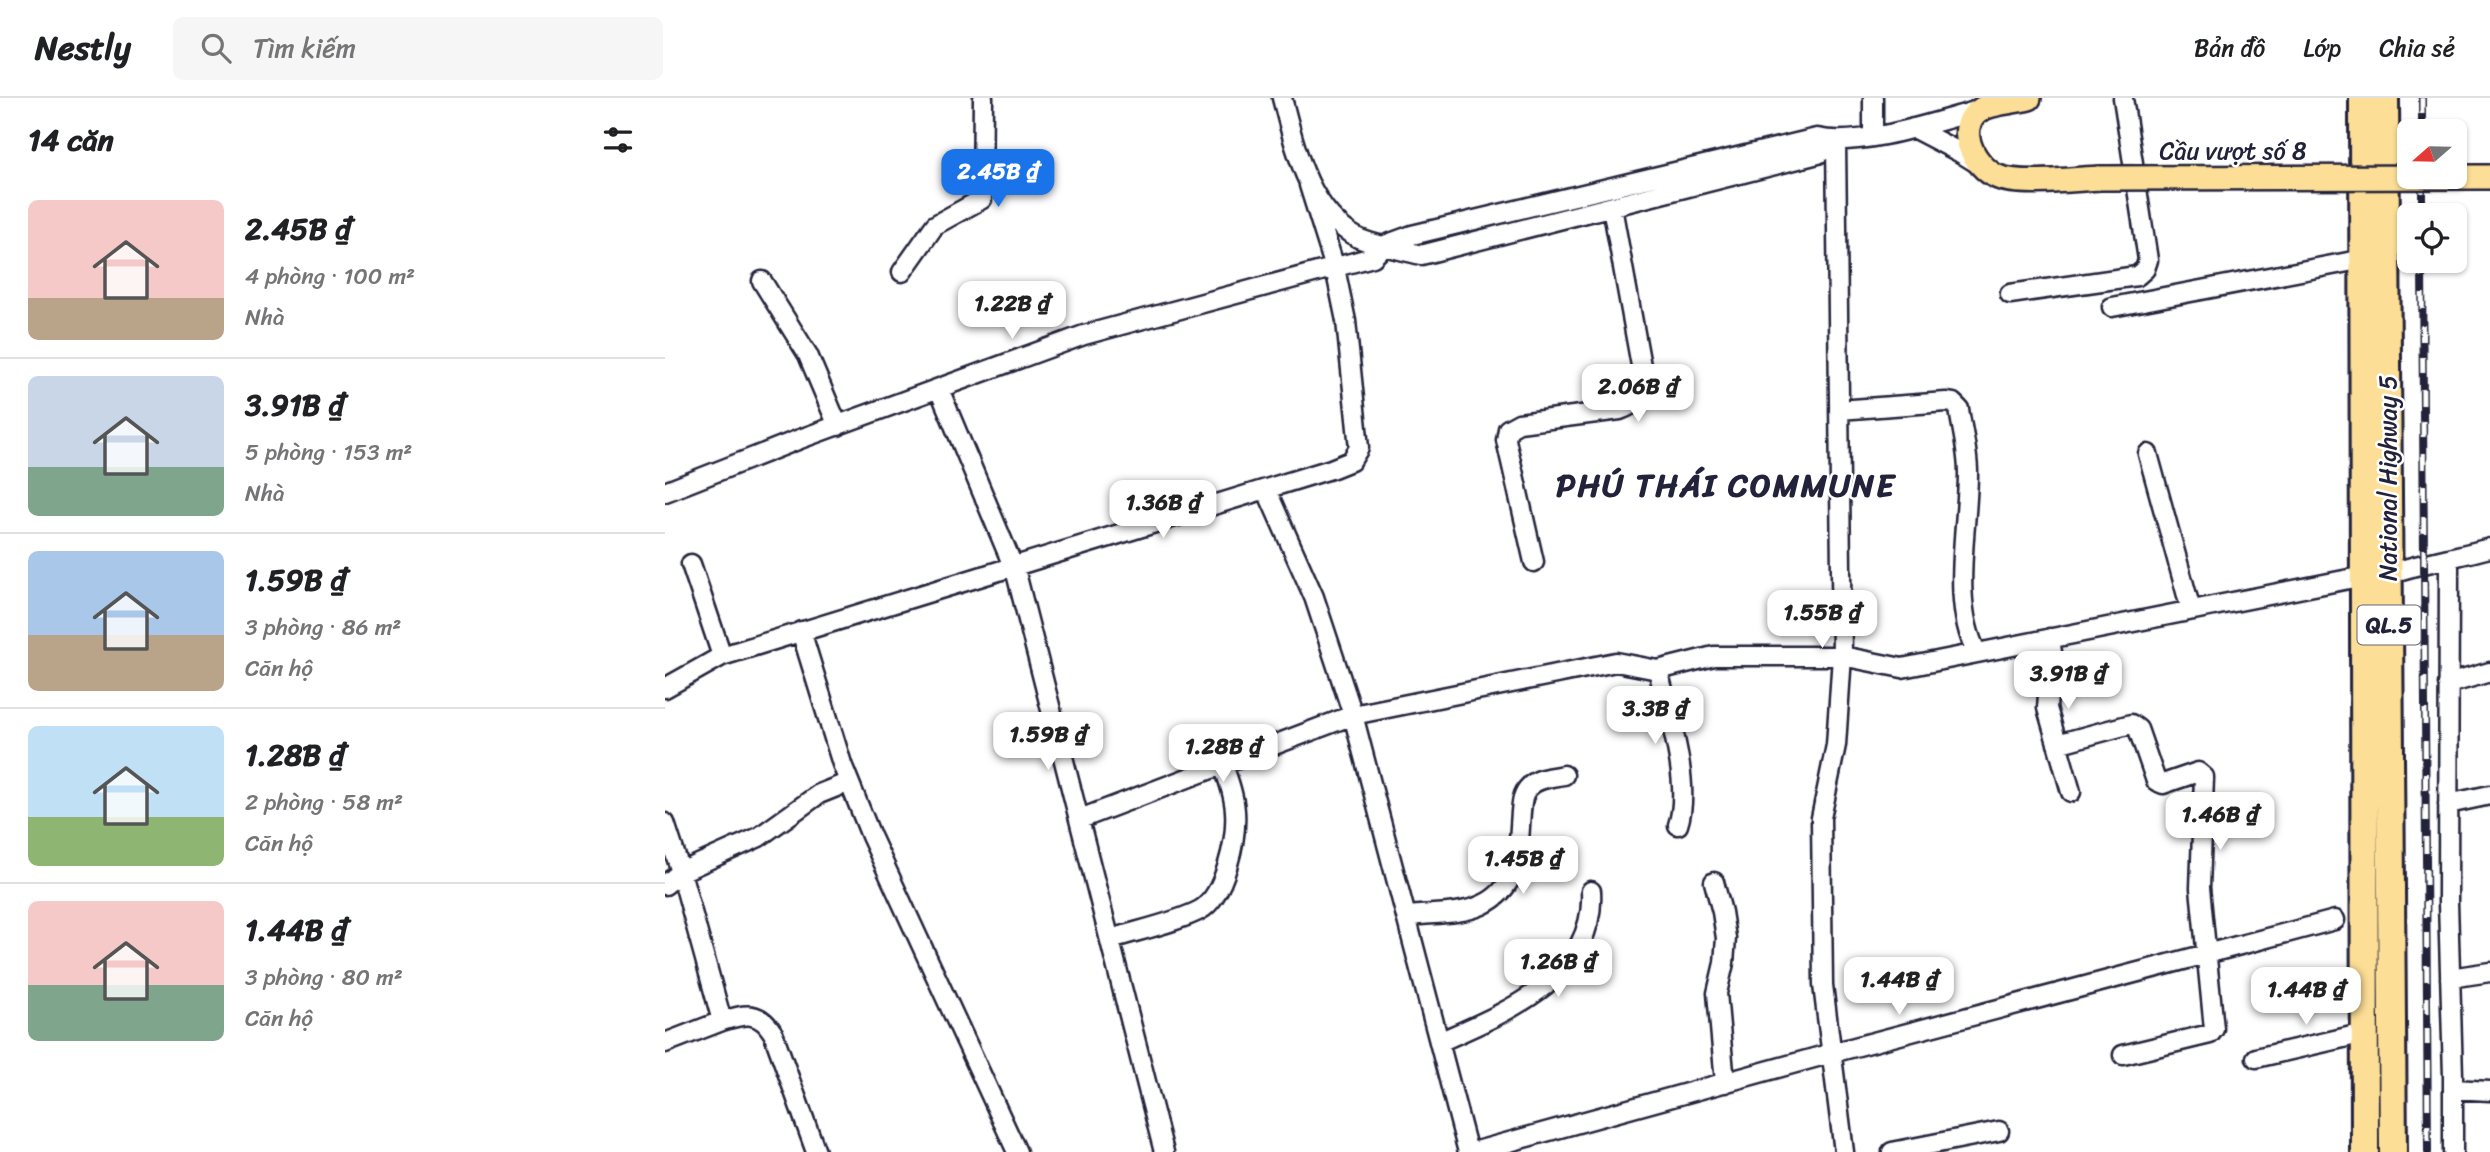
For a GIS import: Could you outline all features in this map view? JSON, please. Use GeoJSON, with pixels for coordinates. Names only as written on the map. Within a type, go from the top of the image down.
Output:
{"type":"FeatureCollection","features":[{"type":"Feature","properties":{"kind":"highway","name":"National Highway 5"},"geometry":{"type":"LineString","coordinates":[[2363,98],[2364,259],[2393,1152]]}},
{"type":"Feature","properties":{"kind":"highway","name":"National Highway 5"},"geometry":{"type":"LineString","coordinates":[[2365,1152],[2365,1033],[2385,98]]}},
{"type":"Feature","properties":{"kind":"main road"},"geometry":{"type":"LineString","coordinates":[[1980,165],[1972,153],[1967,130],[1982,109],[2029,98]]}},
{"type":"Feature","properties":{"kind":"main road","name":"Cầu vượt số 8"},"geometry":{"type":"LineString","coordinates":[[1980,165],[1997,177],[2012,181],[2100,178],[2490,177]]}},
{"type":"Feature","properties":{"kind":"street"},"geometry":{"type":"LineString","coordinates":[[902,272],[935,225],[982,199],[983,98]]}},
{"type":"Feature","properties":{"kind":"street"},"geometry":{"type":"LineString","coordinates":[[665,688],[722,656],[1351,461],[1359,448],[1346,321],[1335,268],[1297,155],[1282,98]]}},
{"type":"Feature","properties":{"kind":"street"},"geometry":{"type":"LineString","coordinates":[[1873,98],[1873,135]]}},
{"type":"Feature","properties":{"kind":"street"},"geometry":{"type":"LineString","coordinates":[[2010,294],[2137,276],[2145,269],[2148,260],[2123,98]]}},
{"type":"Feature","properties":{"kind":"street"},"geometry":{"type":"LineString","coordinates":[[665,492],[1084,335],[1373,257],[1385,245],[1412,235],[1817,138],[1836,142],[1913,128],[1982,109]]}},
{"type":"Feature","properties":{"kind":"street","name":"Cầu vượt số 8"},"geometry":{"type":"LineString","coordinates":[[1913,128],[1980,165]]}},
{"type":"Feature","properties":{"kind":"street"},"geometry":{"type":"LineString","coordinates":[[1309,185],[1329,214],[1358,238],[1421,255],[1818,154],[1836,142]]}},
{"type":"Feature","properties":{"kind":"street"},"geometry":{"type":"LineString","coordinates":[[1836,142],[1842,656],[1836,745],[1821,818],[1823,985],[1844,1152]]}},
{"type":"Feature","properties":{"kind":"street"},"geometry":{"type":"LineString","coordinates":[[1534,562],[1506,440],[1508,429],[1518,423],[1629,407],[1641,393],[1644,382],[1612,207]]}},
{"type":"Feature","properties":{"kind":"street"},"geometry":{"type":"LineString","coordinates":[[2112,307],[2364,259]]}},
{"type":"Feature","properties":{"kind":"street"},"geometry":{"type":"LineString","coordinates":[[762,281],[808,355],[838,426]]}},
{"type":"Feature","properties":{"kind":"street"},"geometry":{"type":"LineString","coordinates":[[939,388],[1016,573],[1164,1152]]}},
{"type":"Feature","properties":{"kind":"street"},"geometry":{"type":"LineString","coordinates":[[1839,410],[1946,402],[1953,403],[1959,409],[1968,471],[1962,609],[1970,640],[1977,653]]}},
{"type":"Feature","properties":{"kind":"street"},"geometry":{"type":"LineString","coordinates":[[2148,454],[2191,610]]}},
{"type":"Feature","properties":{"kind":"street"},"geometry":{"type":"LineString","coordinates":[[1266,489],[1314,597],[1353,715],[1439,1042],[1471,1152],[2335,920]]}},
{"type":"Feature","properties":{"kind":"street"},"geometry":{"type":"LineString","coordinates":[[1080,818],[1353,715],[1616,662],[1658,670],[1714,656],[1842,656],[1902,668],[2376,575],[2490,548]]}},
{"type":"Feature","properties":{"kind":"street"},"geometry":{"type":"LineString","coordinates":[[2449,559],[2448,804],[2453,1152]]}},
{"type":"Feature","properties":{"kind":"street"},"geometry":{"type":"LineString","coordinates":[[691,564],[722,656]]}},
{"type":"Feature","properties":{"kind":"street"},"geometry":{"type":"LineString","coordinates":[[801,631],[849,782],[871,836],[1017,1152]]}},
{"type":"Feature","properties":{"kind":"street"},"geometry":{"type":"LineString","coordinates":[[2050,638],[2055,674],[2047,702],[2071,792]]}},
{"type":"Feature","properties":{"kind":"street"},"geometry":{"type":"LineString","coordinates":[[1658,670],[1683,786],[1678,825]]}},
{"type":"Feature","properties":{"kind":"street"},"geometry":{"type":"LineString","coordinates":[[2448,684],[2490,672]]}},
{"type":"Feature","properties":{"kind":"street"},"geometry":{"type":"LineString","coordinates":[[2057,744],[2131,724],[2138,729],[2159,783],[2198,772],[2203,774],[2200,888],[2215,1026],[2213,1032],[2123,1055]]}},
{"type":"Feature","properties":{"kind":"street"},"geometry":{"type":"LineString","coordinates":[[1111,939],[1199,910],[1216,895],[1229,857],[1235,825],[1234,798],[1222,763]]}},
{"type":"Feature","properties":{"kind":"street"},"geometry":{"type":"LineString","coordinates":[[1408,916],[1471,909],[1489,901],[1505,889],[1517,866],[1522,803],[1527,789],[1544,779],[1564,775]]}},
{"type":"Feature","properties":{"kind":"street"},"geometry":{"type":"LineString","coordinates":[[665,884],[681,872],[759,837],[819,794],[849,782]]}},
{"type":"Feature","properties":{"kind":"street"},"geometry":{"type":"LineString","coordinates":[[2448,804],[2490,795]]}},
{"type":"Feature","properties":{"kind":"street"},"geometry":{"type":"LineString","coordinates":[[665,823],[722,1021]]}},
{"type":"Feature","properties":{"kind":"street"},"geometry":{"type":"LineString","coordinates":[[1714,882],[1726,938],[1717,993],[1725,1083]]}},
{"type":"Feature","properties":{"kind":"street"},"geometry":{"type":"LineString","coordinates":[[1439,1042],[1511,1008],[1560,971],[1581,946],[1589,926],[1591,891]]}},
{"type":"Feature","properties":{"kind":"street"},"geometry":{"type":"LineString","coordinates":[[2451,978],[2490,971]]}},
{"type":"Feature","properties":{"kind":"street"},"geometry":{"type":"LineString","coordinates":[[665,1043],[722,1021],[748,1015],[767,1023],[816,1152]]}},
{"type":"Feature","properties":{"kind":"street"},"geometry":{"type":"LineString","coordinates":[[2256,1059],[2365,1033]]}},
{"type":"Feature","properties":{"kind":"street"},"geometry":{"type":"LineString","coordinates":[[2453,1089],[2490,1091]]}},
{"type":"Feature","properties":{"kind":"street"},"geometry":{"type":"LineString","coordinates":[[1892,1152],[1999,1131]]}},
{"type":"Feature","properties":{"kind":"railway"},"geometry":{"type":"LineString","coordinates":[[2422,98],[2422,119]]}},
{"type":"Feature","properties":{"kind":"railway"},"geometry":{"type":"LineString","coordinates":[[2422,189],[2422,203]]}},
{"type":"Feature","properties":{"kind":"railway"},"geometry":{"type":"LineString","coordinates":[[2422,273],[2428,1152]]}},
{"type":"Feature","properties":{"kind":"district","name":"PHÚ THÁI COMMUNE"},"geometry":{"type":"Point","coordinates":[1726,485]}}]}
